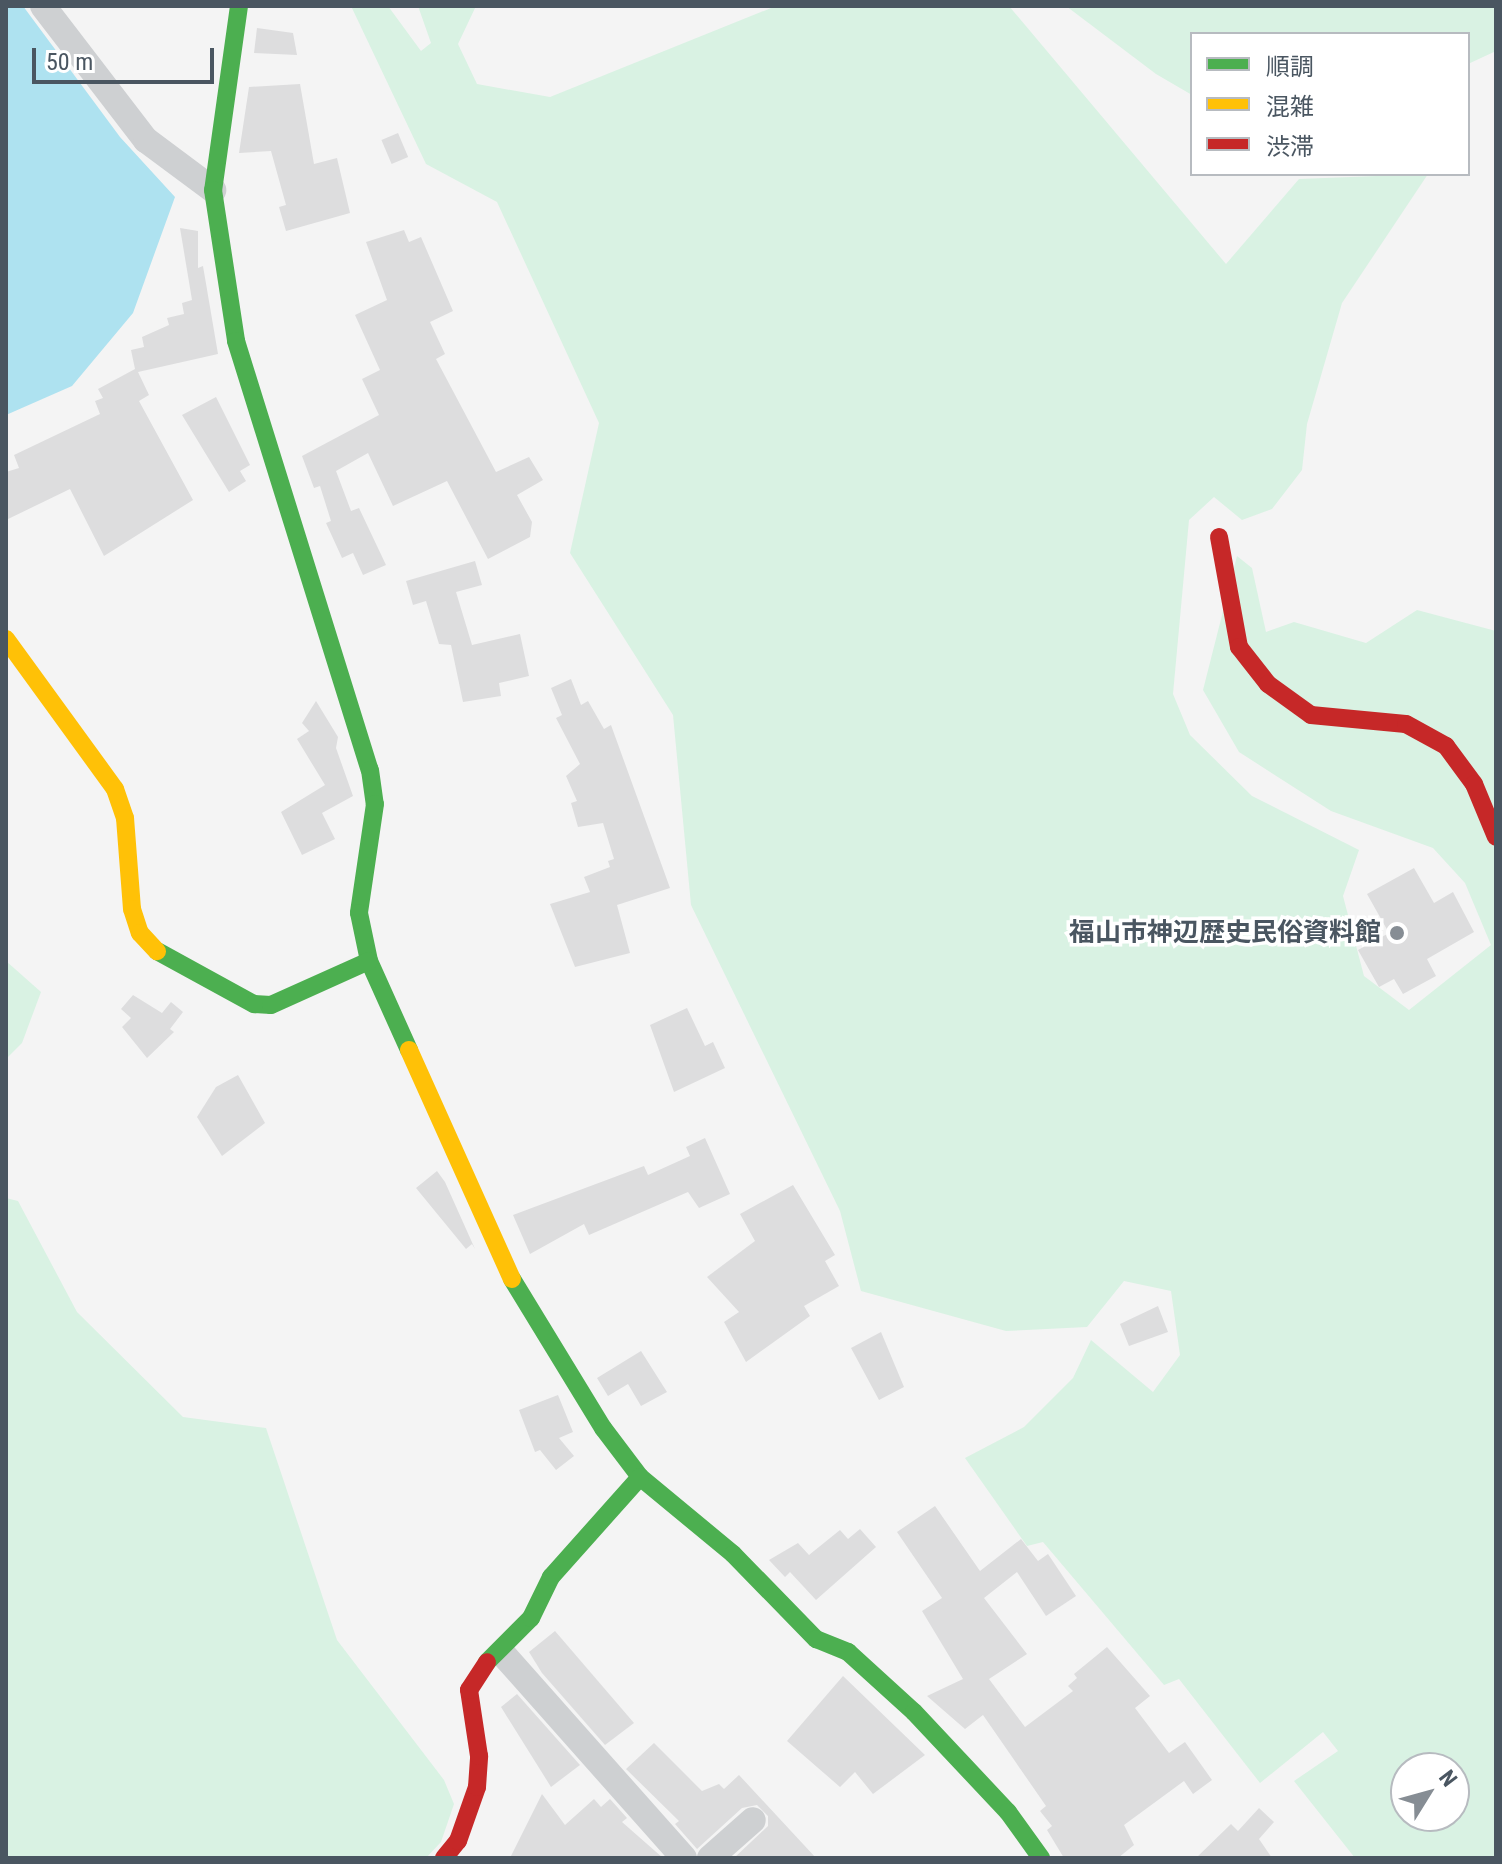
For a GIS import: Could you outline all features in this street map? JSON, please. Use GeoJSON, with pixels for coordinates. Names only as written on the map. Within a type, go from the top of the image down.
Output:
{"type":"FeatureCollection","features":[{"type":"Feature","properties":{"kind":"street"},"geometry":{"type":"LineString","coordinates":[[43,6],[146,140],[213,190]]}},
{"type":"Feature","properties":{"kind":"street"},"geometry":{"type":"LineString","coordinates":[[239,6],[213,190],[236,341],[370,770],[375,804],[359,913],[369,961],[513,1281],[603,1428],[640,1477],[733,1554],[816,1639],[848,1652],[914,1712],[1008,1812],[1041,1858]]}},
{"type":"Feature","properties":{"kind":"street"},"geometry":{"type":"LineString","coordinates":[[1219,537],[1239,647],[1268,684],[1311,715],[1406,724],[1446,746],[1474,784],[1496,837]]}},
{"type":"Feature","properties":{"kind":"street"},"geometry":{"type":"LineString","coordinates":[[6,639],[115,789],[125,818],[132,909],[140,933],[157,951],[254,1004],[271,1005],[369,961]]}},
{"type":"Feature","properties":{"kind":"street"},"geometry":{"type":"LineString","coordinates":[[444,1858],[471,1814],[477,1787],[479,1756],[469,1690],[474,1675],[502,1653],[531,1618],[551,1577],[640,1477]]}},
{"type":"Feature","properties":{"kind":"street"},"geometry":{"type":"LineString","coordinates":[[502,1653],[684,1858]]}},
{"type":"Feature","properties":{"kind":"street"},"geometry":{"type":"LineString","coordinates":[[710,1858],[753,1820]]}},
{"type":"Feature","properties":{"kind":"green space"},"geometry":{"type":"Polygon","coordinates":[[[351,6],[388,6],[421,51],[431,43],[418,6],[476,6],[458,44],[477,84],[550,97],[776,6],[1009,6],[1226,264],[1299,179],[1427,176],[1342,303],[1307,424],[1302,470],[1272,509],[1242,520],[1214,497],[1189,520],[1173,694],[1190,735],[1252,796],[1359,850],[1343,896],[1364,976],[1409,1010],[1491,945],[1465,883],[1433,848],[1331,811],[1239,752],[1203,690],[1237,556],[1252,568],[1266,632],[1294,622],[1366,643],[1417,610],[1496,631],[1496,1858],[1355,1858],[1294,1781],[1338,1751],[1323,1732],[1260,1783],[1179,1679],[1164,1685],[1043,1542],[1027,1546],[965,1458],[1024,1427],[1073,1378],[1091,1340],[1153,1392],[1180,1355],[1171,1291],[1124,1281],[1087,1327],[1006,1331],[861,1291],[840,1211],[691,905],[673,715],[570,553],[599,423],[497,202],[426,164],[351,6]]]}},
{"type":"Feature","properties":{"kind":"green space"},"geometry":{"type":"Polygon","coordinates":[[[1066,6],[1496,6],[1496,51],[1470,63],[1470,32],[1190,32],[1190,94],[1156,74],[1066,6]]]}},
{"type":"Feature","properties":{"kind":"green space"},"geometry":{"type":"Polygon","coordinates":[[[6,961],[41,992],[22,1043],[6,1059],[6,961]]]}},
{"type":"Feature","properties":{"kind":"green space"},"geometry":{"type":"Polygon","coordinates":[[[6,1198],[18,1201],[77,1312],[183,1417],[266,1428],[337,1640],[444,1780],[454,1804],[441,1842],[426,1858],[6,1858],[6,1198]]]}},
{"type":"Feature","properties":{"kind":"water"},"geometry":{"type":"Polygon","coordinates":[[[6,6],[23,6],[120,137],[175,197],[133,313],[72,386],[6,415],[6,6]]]}},
{"type":"Feature","properties":{"kind":"building"},"geometry":{"type":"Polygon","coordinates":[[[257,28],[293,33],[297,55],[254,53],[257,28]]]}},
{"type":"Feature","properties":{"kind":"building"},"geometry":{"type":"Polygon","coordinates":[[[300,84],[314,164],[337,158],[350,213],[286,231],[279,207],[286,205],[271,151],[239,153],[249,87],[300,84]]]}},
{"type":"Feature","properties":{"kind":"building"},"geometry":{"type":"Polygon","coordinates":[[[398,133],[408,157],[392,164],[381,140],[398,133]]]}},
{"type":"Feature","properties":{"kind":"building"},"geometry":{"type":"Polygon","coordinates":[[[180,228],[198,231],[198,268],[203,266],[218,354],[138,372],[149,395],[139,401],[193,500],[104,556],[70,489],[6,520],[6,472],[19,468],[14,455],[100,414],[95,401],[103,398],[98,389],[135,369],[131,350],[144,347],[142,337],[169,325],[167,318],[184,314],[182,303],[192,300],[180,228]]]}},
{"type":"Feature","properties":{"kind":"building"},"geometry":{"type":"Polygon","coordinates":[[[404,230],[409,242],[421,237],[453,311],[430,322],[445,354],[436,359],[496,472],[529,457],[543,480],[517,495],[532,522],[530,537],[488,559],[447,481],[393,506],[368,453],[336,471],[351,511],[359,508],[386,565],[363,575],[353,553],[342,558],[326,523],[331,521],[320,486],[314,488],[302,456],[379,415],[362,379],[380,370],[355,315],[387,300],[366,242],[404,230]]]}},
{"type":"Feature","properties":{"kind":"building"},"geometry":{"type":"Polygon","coordinates":[[[216,397],[250,465],[240,471],[246,481],[229,492],[182,415],[216,397]]]}},
{"type":"Feature","properties":{"kind":"building"},"geometry":{"type":"Polygon","coordinates":[[[475,561],[482,585],[456,592],[472,645],[520,634],[529,676],[499,683],[501,696],[463,702],[451,645],[439,644],[426,601],[413,605],[406,581],[475,561]]]}},
{"type":"Feature","properties":{"kind":"building"},"geometry":{"type":"Polygon","coordinates":[[[571,679],[581,705],[588,701],[604,729],[611,725],[670,888],[617,905],[630,953],[575,967],[550,904],[590,892],[584,877],[610,867],[608,861],[614,859],[603,823],[578,827],[571,803],[577,801],[566,776],[580,764],[556,718],[562,715],[551,688],[571,679]]]}},
{"type":"Feature","properties":{"kind":"building"},"geometry":{"type":"Polygon","coordinates":[[[316,701],[338,737],[336,748],[353,796],[322,813],[335,839],[302,855],[281,812],[325,785],[297,739],[309,731],[302,723],[316,701]]]}},
{"type":"Feature","properties":{"kind":"building"},"geometry":{"type":"Polygon","coordinates":[[[1414,868],[1434,903],[1453,892],[1474,932],[1427,959],[1436,976],[1403,994],[1394,979],[1379,987],[1358,950],[1389,933],[1367,894],[1414,868]]]}},
{"type":"Feature","properties":{"kind":"building"},"geometry":{"type":"Polygon","coordinates":[[[133,995],[162,1013],[171,1002],[183,1012],[170,1029],[174,1032],[147,1058],[122,1027],[131,1018],[121,1009],[133,995]]]}},
{"type":"Feature","properties":{"kind":"building"},"geometry":{"type":"Polygon","coordinates":[[[687,1008],[705,1046],[713,1042],[725,1068],[674,1092],[650,1025],[687,1008]]]}},
{"type":"Feature","properties":{"kind":"building"},"geometry":{"type":"Polygon","coordinates":[[[238,1075],[265,1123],[222,1156],[197,1117],[216,1087],[238,1075]]]}},
{"type":"Feature","properties":{"kind":"building"},"geometry":{"type":"Polygon","coordinates":[[[705,1138],[730,1194],[699,1208],[688,1192],[589,1235],[584,1224],[530,1254],[513,1215],[644,1166],[648,1175],[690,1156],[686,1147],[705,1138]]]}},
{"type":"Feature","properties":{"kind":"building"},"geometry":{"type":"Polygon","coordinates":[[[437,1171],[475,1249],[472,1244],[466,1249],[416,1188],[437,1171]]]}},
{"type":"Feature","properties":{"kind":"building"},"geometry":{"type":"Polygon","coordinates":[[[793,1185],[835,1255],[825,1261],[839,1286],[804,1306],[810,1316],[746,1362],[724,1322],[739,1312],[707,1277],[755,1241],[740,1214],[793,1185]]]}},
{"type":"Feature","properties":{"kind":"building"},"geometry":{"type":"Polygon","coordinates":[[[1158,1306],[1168,1332],[1129,1346],[1120,1324],[1158,1306]]]}},
{"type":"Feature","properties":{"kind":"building"},"geometry":{"type":"Polygon","coordinates":[[[881,1332],[904,1387],[879,1400],[851,1348],[881,1332]]]}},
{"type":"Feature","properties":{"kind":"building"},"geometry":{"type":"Polygon","coordinates":[[[641,1351],[667,1392],[641,1406],[628,1384],[608,1396],[597,1378],[641,1351]]]}},
{"type":"Feature","properties":{"kind":"building"},"geometry":{"type":"Polygon","coordinates":[[[558,1395],[573,1432],[559,1438],[574,1456],[556,1470],[540,1450],[535,1452],[519,1410],[558,1395]]]}},
{"type":"Feature","properties":{"kind":"building"},"geometry":{"type":"Polygon","coordinates":[[[935,1506],[980,1571],[1021,1539],[1038,1561],[1048,1554],[1076,1596],[1046,1616],[1017,1572],[984,1598],[1027,1654],[989,1679],[1025,1727],[1073,1691],[1068,1686],[1077,1678],[1074,1674],[1107,1647],[1150,1696],[1135,1708],[1169,1753],[1185,1742],[1212,1780],[1193,1794],[1184,1781],[1124,1825],[1134,1845],[1118,1858],[1064,1858],[1047,1830],[1052,1826],[1040,1811],[1046,1806],[983,1715],[965,1729],[927,1696],[963,1679],[922,1611],[942,1598],[897,1532],[935,1506]]]}},
{"type":"Feature","properties":{"kind":"building"},"geometry":{"type":"Polygon","coordinates":[[[860,1529],[876,1547],[816,1600],[790,1572],[785,1577],[769,1560],[798,1543],[809,1555],[840,1530],[848,1539],[860,1529]]]}},
{"type":"Feature","properties":{"kind":"building"},"geometry":{"type":"Polygon","coordinates":[[[555,1631],[634,1723],[605,1745],[542,1673],[529,1652],[555,1631]]]}},
{"type":"Feature","properties":{"kind":"building"},"geometry":{"type":"Polygon","coordinates":[[[843,1676],[925,1755],[873,1794],[855,1772],[840,1787],[787,1741],[843,1676]]]}},
{"type":"Feature","properties":{"kind":"building"},"geometry":{"type":"Polygon","coordinates":[[[517,1694],[580,1765],[551,1787],[501,1707],[517,1694]]]}},
{"type":"Feature","properties":{"kind":"building"},"geometry":{"type":"Polygon","coordinates":[[[654,1743],[702,1791],[719,1784],[724,1789],[739,1775],[816,1858],[734,1858],[768,1826],[768,1816],[757,1805],[742,1808],[697,1849],[675,1824],[679,1821],[626,1769],[654,1743]]]}},
{"type":"Feature","properties":{"kind":"building"},"geometry":{"type":"Polygon","coordinates":[[[542,1794],[565,1825],[594,1799],[601,1807],[610,1799],[627,1818],[622,1822],[663,1858],[510,1858],[542,1794]]]}},
{"type":"Feature","properties":{"kind":"building"},"geometry":{"type":"Polygon","coordinates":[[[1259,1808],[1274,1822],[1259,1839],[1272,1858],[1196,1858],[1231,1824],[1238,1831],[1259,1808]]]}},
{"type":"Feature","properties":{"kind":"traffic: fast"},"geometry":{"type":"LineString","coordinates":[[239,6],[213,190],[236,341],[370,770],[375,804],[359,913],[369,961],[409,1050]]}},
{"type":"Feature","properties":{"kind":"traffic: fast"},"geometry":{"type":"LineString","coordinates":[[157,951],[254,1004],[271,1005],[369,961]]}},
{"type":"Feature","properties":{"kind":"traffic: fast"},"geometry":{"type":"LineString","coordinates":[[512,1279],[603,1428],[640,1477],[733,1554],[816,1639],[848,1652],[914,1712],[1008,1812],[1041,1858]]}},
{"type":"Feature","properties":{"kind":"traffic: fast"},"geometry":{"type":"LineString","coordinates":[[487,1662],[531,1618],[551,1577],[640,1477]]}},
{"type":"Feature","properties":{"kind":"traffic: slow"},"geometry":{"type":"LineString","coordinates":[[6,639],[115,789],[125,818],[132,909],[140,933],[157,951]]}},
{"type":"Feature","properties":{"kind":"traffic: slow"},"geometry":{"type":"LineString","coordinates":[[409,1050],[512,1279]]}},
{"type":"Feature","properties":{"kind":"traffic: jam"},"geometry":{"type":"LineString","coordinates":[[1219,537],[1239,647],[1268,684],[1311,715],[1406,724],[1446,746],[1474,784],[1496,837]]}},
{"type":"Feature","properties":{"kind":"traffic: jam"},"geometry":{"type":"LineString","coordinates":[[444,1858],[458,1841],[477,1787],[479,1756],[469,1690],[487,1662]]}},
{"type":"Feature","properties":{"kind":"place","name":"福山市神辺歴史民俗資料館"},"geometry":{"type":"Point","coordinates":[1397,933]}}]}
